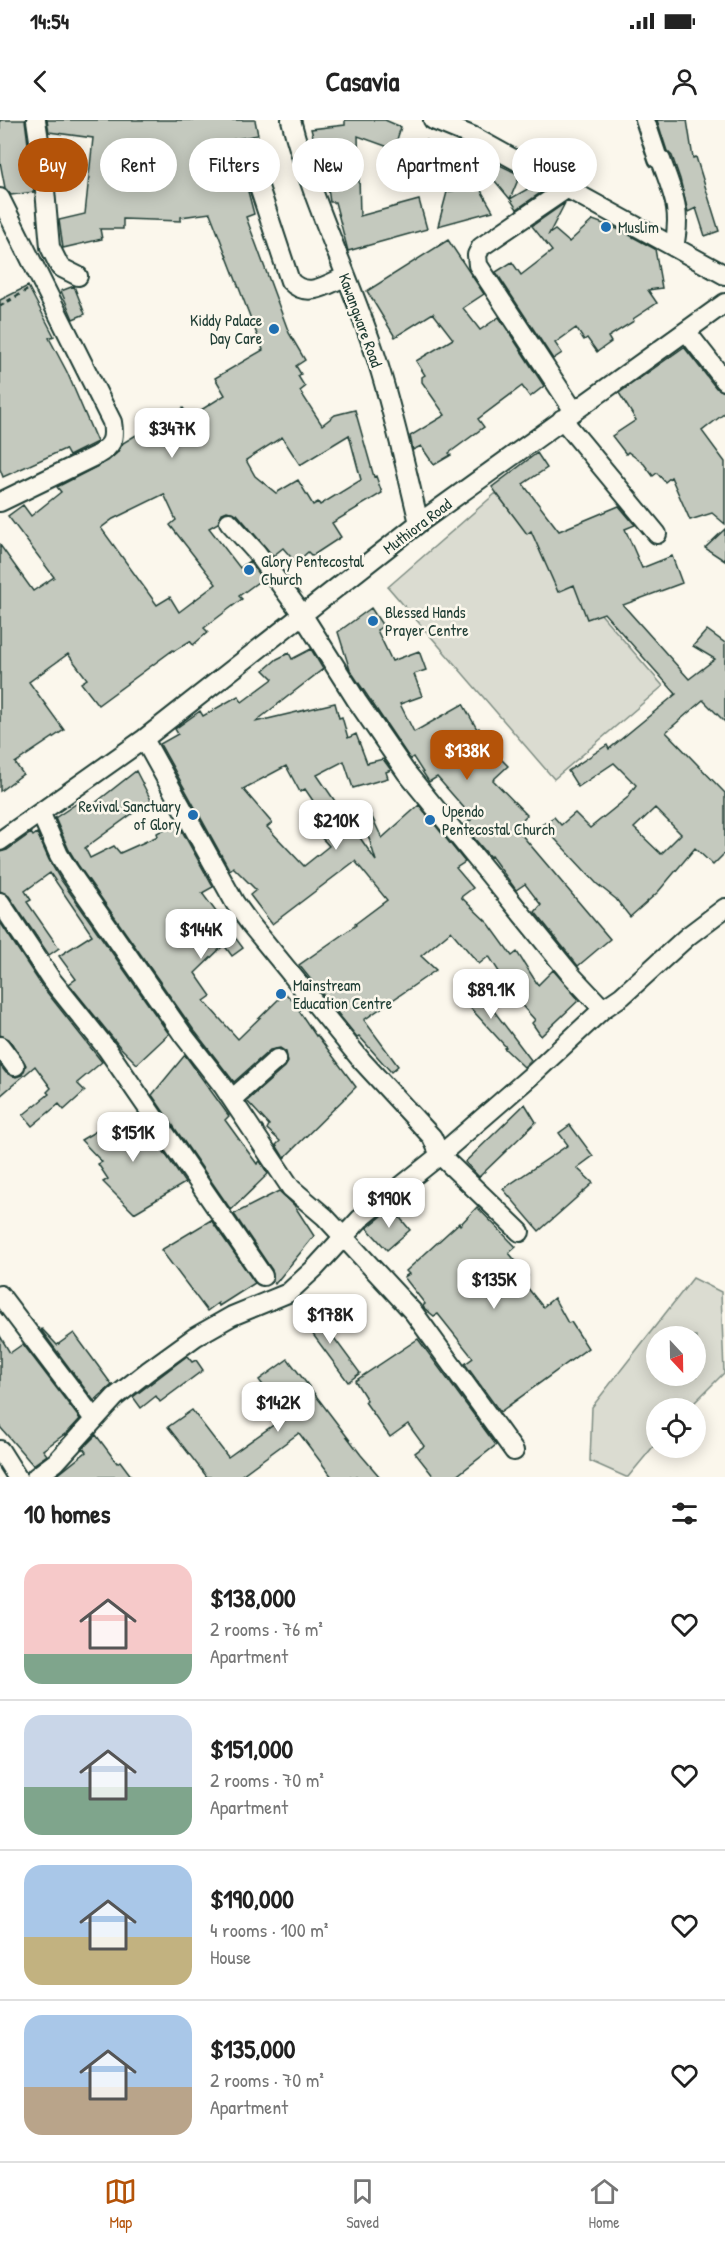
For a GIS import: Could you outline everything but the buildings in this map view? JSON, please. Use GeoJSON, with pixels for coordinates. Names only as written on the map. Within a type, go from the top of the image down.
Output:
{"type":"FeatureCollection","features":[{"type":"Feature","properties":{"kind":"street"},"geometry":{"type":"LineString","coordinates":[[36,120],[43,167],[50,247],[60,267],[78,276]]}},
{"type":"Feature","properties":{"kind":"street","name":"Kawangware Road"},"geometry":{"type":"LineString","coordinates":[[291,120],[315,200],[377,360],[419,524]]}},
{"type":"Feature","properties":{"kind":"street"},"geometry":{"type":"LineString","coordinates":[[433,120],[472,136],[512,159]]}},
{"type":"Feature","properties":{"kind":"street"},"geometry":{"type":"LineString","coordinates":[[645,120],[676,205],[679,225],[674,247]]}},
{"type":"Feature","properties":{"kind":"street"},"geometry":{"type":"LineString","coordinates":[[261,192],[290,281],[297,288],[308,291],[346,276]]}},
{"type":"Feature","properties":{"kind":"street"},"geometry":{"type":"LineString","coordinates":[[562,192],[481,247],[477,255],[478,265],[568,415],[657,534]]}},
{"type":"Feature","properties":{"kind":"street"},"geometry":{"type":"LineString","coordinates":[[572,192],[725,275]]}},
{"type":"Feature","properties":{"kind":"street"},"geometry":{"type":"LineString","coordinates":[[0,198],[112,422],[114,436],[112,443],[102,452],[0,502]]}},
{"type":"Feature","properties":{"kind":"street","name":"Muthiora Road"},"geometry":{"type":"LineString","coordinates":[[0,842],[144,739],[419,524],[725,303]]}},
{"type":"Feature","properties":{"kind":"street"},"geometry":{"type":"LineString","coordinates":[[686,331],[725,381]]}},
{"type":"Feature","properties":{"kind":"street"},"geometry":{"type":"LineString","coordinates":[[229,522],[256,552],[302,614],[357,701],[406,772],[566,968],[603,1009]]}},
{"type":"Feature","properties":{"kind":"street"},"geometry":{"type":"LineString","coordinates":[[144,739],[235,903],[251,926],[362,1061],[432,1137],[440,1155],[520,1232]]}},
{"type":"Feature","properties":{"kind":"street"},"geometry":{"type":"LineString","coordinates":[[41,814],[59,855],[69,871],[184,1036],[232,1100],[291,1188],[344,1236],[414,1313],[514,1451]]}},
{"type":"Feature","properties":{"kind":"street"},"geometry":{"type":"LineString","coordinates":[[0,902],[51,979],[107,1049],[263,1276]]}},
{"type":"Feature","properties":{"kind":"street"},"geometry":{"type":"LineString","coordinates":[[36,1477],[56,1462],[115,1397],[195,1337],[232,1316],[288,1293],[383,1198],[402,1187],[440,1155],[603,1009],[622,996],[688,936],[725,908]]}},
{"type":"Feature","properties":{"kind":"street"},"geometry":{"type":"LineString","coordinates":[[0,1046],[15,1066]]}},
{"type":"Feature","properties":{"kind":"street"},"geometry":{"type":"LineString","coordinates":[[232,1100],[277,1059]]}},
{"type":"Feature","properties":{"kind":"street"},"geometry":{"type":"LineString","coordinates":[[0,1295],[94,1419]]}},
{"type":"Feature","properties":{"kind":"street"},"geometry":{"type":"LineString","coordinates":[[0,1450],[17,1477]]}},
{"type":"Feature","properties":{"kind":"path"},"geometry":{"type":"LineString","coordinates":[[0,306],[42,281]]}},
{"type":"Feature","properties":{"kind":"shaded area"},"geometry":{"type":"Polygon","coordinates":[[[496,493],[527,533],[531,533],[663,686],[554,779],[388,587],[496,493]]]}},
{"type":"Feature","properties":{"kind":"shaded area"},"geometry":{"type":"Polygon","coordinates":[[[693,1278],[721,1292],[724,1373],[699,1398],[646,1398],[646,1455],[628,1477],[590,1461],[592,1407],[646,1338],[646,1386],[706,1386],[706,1326],[655,1326],[693,1278]]]}},
{"type":"Feature","properties":{"kind":"place","name":"Muslim"},"geometry":{"type":"Point","coordinates":[606,227]}},
{"type":"Feature","properties":{"kind":"place","name":"Kiddy Palace Day Care"},"geometry":{"type":"Point","coordinates":[274,329]}},
{"type":"Feature","properties":{"kind":"place","name":"Glory Pentecostal Church"},"geometry":{"type":"Point","coordinates":[249,570]}},
{"type":"Feature","properties":{"kind":"place","name":"Blessed Hands Prayer Centre"},"geometry":{"type":"Point","coordinates":[373,621]}},
{"type":"Feature","properties":{"kind":"place","name":"Revival Sanctuary of Glory"},"geometry":{"type":"Point","coordinates":[193,815]}},
{"type":"Feature","properties":{"kind":"place","name":"Upendo Pentecostal Church"},"geometry":{"type":"Point","coordinates":[430,820]}},
{"type":"Feature","properties":{"kind":"place","name":"Mainstream Education Centre"},"geometry":{"type":"Point","coordinates":[281,994]}}]}
